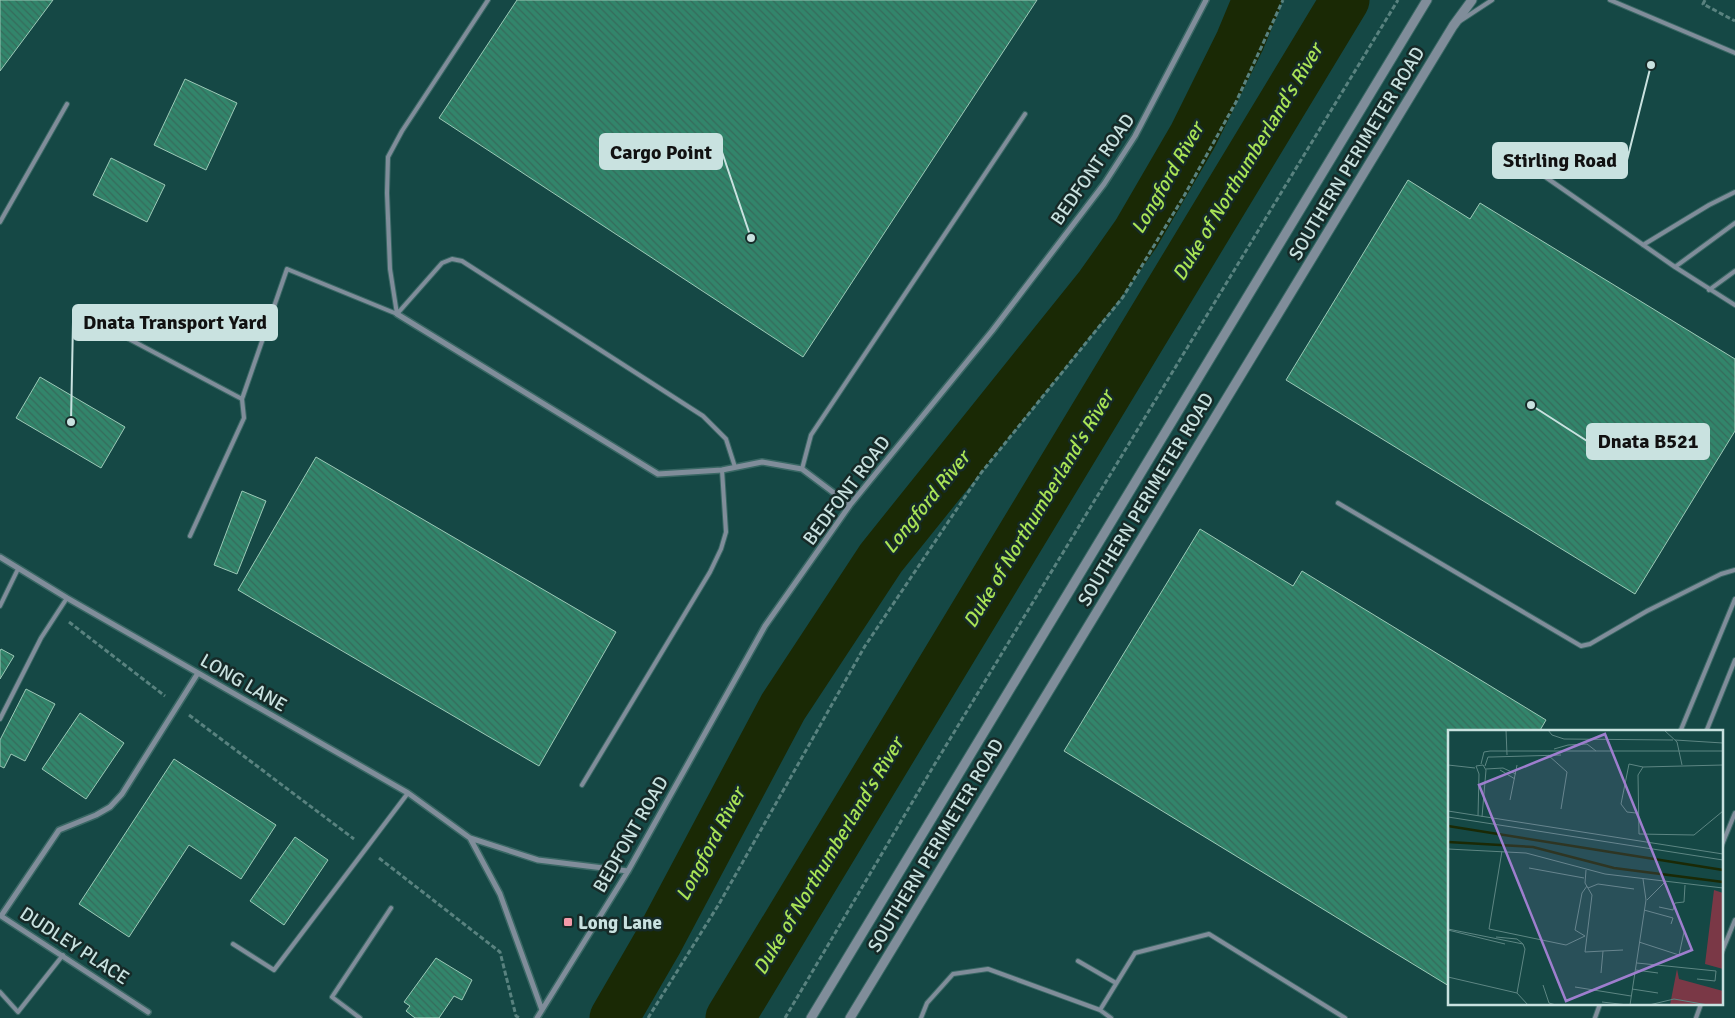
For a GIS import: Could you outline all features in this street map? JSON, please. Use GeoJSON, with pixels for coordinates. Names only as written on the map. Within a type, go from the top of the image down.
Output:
{"type":"FeatureCollection","features":[{"type":"Feature","properties":{"kind":"street","name":"BEDFONT ROAD"},"geometry":{"type":"LineString","coordinates":[[537,1018],[628,871],[765,626],[850,505],[992,331],[1104,184],[1140,127],[1206,0]]}},
{"type":"Feature","properties":{"kind":"street","name":"SOUTHERN PERIMETER ROAD"},"geometry":{"type":"LineString","coordinates":[[811,1018],[1427,0]]}},
{"type":"Feature","properties":{"kind":"street","name":"SOUTHERN PERIMETER ROAD"},"geometry":{"type":"LineString","coordinates":[[850,1018],[1453,26],[1472,0]]}},
{"type":"Feature","properties":{"kind":"street"},"geometry":{"type":"LineString","coordinates":[[398,314],[658,474],[722,470],[762,462],[802,468],[850,505]]}},
{"type":"Feature","properties":{"kind":"street","name":"LONG LANE"},"geometry":{"type":"LineString","coordinates":[[0,557],[66,598],[408,793],[470,838],[538,860],[628,871]]}},
{"type":"Feature","properties":{"kind":"street","name":"DUDLEY PLACE"},"geometry":{"type":"LineString","coordinates":[[148,1012],[1,915],[59,830],[96,815],[110,807],[122,794],[198,672]]}},
{"type":"Feature","properties":{"kind":"street","name":"LONG LANE"},"geometry":{"type":"LineString","coordinates":[[470,838],[500,894],[542,1010]]}},
{"type":"Feature","properties":{"kind":"lane"},"geometry":{"type":"LineString","coordinates":[[398,314],[390,269],[386,193],[388,157],[402,131],[488,0]]}},
{"type":"Feature","properties":{"kind":"lane"},"geometry":{"type":"LineString","coordinates":[[1453,26],[1492,0]]}},
{"type":"Feature","properties":{"kind":"lane"},"geometry":{"type":"LineString","coordinates":[[1610,0],[1735,52]]}},
{"type":"Feature","properties":{"kind":"lane"},"geometry":{"type":"LineString","coordinates":[[0,222],[67,104]]}},
{"type":"Feature","properties":{"kind":"lane"},"geometry":{"type":"LineString","coordinates":[[802,468],[811,435],[1025,114]]}},
{"type":"Feature","properties":{"kind":"lane"},"geometry":{"type":"LineString","coordinates":[[1544,176],[1709,290],[1735,305]]}},
{"type":"Feature","properties":{"kind":"lane"},"geometry":{"type":"LineString","coordinates":[[1643,245],[1709,205],[1735,192]]}},
{"type":"Feature","properties":{"kind":"lane"},"geometry":{"type":"LineString","coordinates":[[1675,267],[1735,223]]}},
{"type":"Feature","properties":{"kind":"lane"},"geometry":{"type":"LineString","coordinates":[[398,314],[442,263],[452,259],[462,261],[703,416],[726,438],[735,467]]}},
{"type":"Feature","properties":{"kind":"lane"},"geometry":{"type":"LineString","coordinates":[[190,536],[244,418],[242,399],[287,269],[398,314]]}},
{"type":"Feature","properties":{"kind":"lane"},"geometry":{"type":"LineString","coordinates":[[1709,290],[1735,271]]}},
{"type":"Feature","properties":{"kind":"lane"},"geometry":{"type":"LineString","coordinates":[[97,322],[242,399]]}},
{"type":"Feature","properties":{"kind":"lane"},"geometry":{"type":"LineString","coordinates":[[582,785],[710,572],[721,549],[726,532],[722,470]]}},
{"type":"Feature","properties":{"kind":"lane"},"geometry":{"type":"LineString","coordinates":[[1338,503],[1581,646],[1590,644],[1614,628],[1721,574],[1735,570]]}},
{"type":"Feature","properties":{"kind":"lane"},"geometry":{"type":"LineString","coordinates":[[0,606],[18,569]]}},
{"type":"Feature","properties":{"kind":"lane"},"geometry":{"type":"LineString","coordinates":[[0,719],[41,638],[58,614],[66,598]]}},
{"type":"Feature","properties":{"kind":"lane"},"geometry":{"type":"LineString","coordinates":[[1681,730],[1735,599]]}},
{"type":"Feature","properties":{"kind":"lane"},"geometry":{"type":"LineString","coordinates":[[1707,730],[1735,660]]}},
{"type":"Feature","properties":{"kind":"lane"},"geometry":{"type":"LineString","coordinates":[[234,944],[274,970],[408,793]]}},
{"type":"Feature","properties":{"kind":"lane"},"geometry":{"type":"LineString","coordinates":[[1722,845],[1735,813]]}},
{"type":"Feature","properties":{"kind":"lane"},"geometry":{"type":"LineString","coordinates":[[360,1018],[332,997],[391,908]]}},
{"type":"Feature","properties":{"kind":"lane"},"geometry":{"type":"LineString","coordinates":[[1722,952],[1735,920]]}},
{"type":"Feature","properties":{"kind":"lane"},"geometry":{"type":"LineString","coordinates":[[1100,1010],[1135,953],[1209,934],[1345,1018]]}},
{"type":"Feature","properties":{"kind":"lane"},"geometry":{"type":"LineString","coordinates":[[0,992],[18,1012],[63,955]]}},
{"type":"Feature","properties":{"kind":"lane"},"geometry":{"type":"LineString","coordinates":[[1078,961],[1116,983]]}},
{"type":"Feature","properties":{"kind":"lane"},"geometry":{"type":"LineString","coordinates":[[921,1018],[927,1003],[953,974],[988,969],[1100,1010],[1111,1018]]}},
{"type":"Feature","properties":{"kind":"lane"},"geometry":{"type":"LineString","coordinates":[[1595,1018],[1599,1006]]}},
{"type":"Feature","properties":{"kind":"lane"},"geometry":{"type":"LineString","coordinates":[[1696,1018],[1700,1006]]}},
{"type":"Feature","properties":{"kind":"path"},"geometry":{"type":"LineString","coordinates":[[648,1018],[719,904],[866,646],[981,473],[1122,297],[1184,196],[1236,102],[1283,0]]}},
{"type":"Feature","properties":{"kind":"path"},"geometry":{"type":"LineString","coordinates":[[786,1018],[938,758],[1398,0]]}},
{"type":"Feature","properties":{"kind":"path"},"geometry":{"type":"LineString","coordinates":[[1705,0],[1703,4],[1735,21]]}},
{"type":"Feature","properties":{"kind":"path"},"geometry":{"type":"LineString","coordinates":[[58,614],[500,952],[516,1016],[520,1018]]}},
{"type":"Feature","properties":{"kind":"building"},"geometry":{"type":"Polygon","coordinates":[[[0,0],[53,0],[0,71],[0,0]]]}},
{"type":"Feature","properties":{"kind":"building"},"geometry":{"type":"Polygon","coordinates":[[[517,0],[1037,0],[803,357],[439,118],[517,0]]]}},
{"type":"Feature","properties":{"kind":"building"},"geometry":{"type":"Polygon","coordinates":[[[185,79],[237,103],[206,170],[154,145],[185,79]]]}},
{"type":"Feature","properties":{"kind":"building"},"geometry":{"type":"Polygon","coordinates":[[[111,158],[165,185],[147,222],[93,195],[111,158]]]}},
{"type":"Feature","properties":{"kind":"building"},"geometry":{"type":"Polygon","coordinates":[[[1408,180],[1470,219],[1480,203],[1735,359],[1735,431],[1635,594],[1286,380],[1408,180]]]}},
{"type":"Feature","properties":{"kind":"building"},"geometry":{"type":"Polygon","coordinates":[[[40,377],[125,427],[101,468],[16,418],[40,377]]]}},
{"type":"Feature","properties":{"kind":"building"},"geometry":{"type":"Polygon","coordinates":[[[316,457],[616,632],[539,766],[238,590],[316,457]]]}},
{"type":"Feature","properties":{"kind":"building"},"geometry":{"type":"Polygon","coordinates":[[[242,491],[266,501],[237,574],[214,565],[242,491]]]}},
{"type":"Feature","properties":{"kind":"building"},"geometry":{"type":"Polygon","coordinates":[[[1200,529],[1293,586],[1302,571],[1546,720],[1540,730],[1448,730],[1448,985],[1064,751],[1200,529]]]}},
{"type":"Feature","properties":{"kind":"building"},"geometry":{"type":"Polygon","coordinates":[[[1,649],[14,656],[0,679],[0,651],[1,649]]]}},
{"type":"Feature","properties":{"kind":"building"},"geometry":{"type":"Polygon","coordinates":[[[26,689],[55,704],[25,761],[11,754],[4,768],[0,766],[0,740],[26,689]]]}},
{"type":"Feature","properties":{"kind":"building"},"geometry":{"type":"Polygon","coordinates":[[[80,713],[124,743],[86,799],[42,769],[80,713]]]}},
{"type":"Feature","properties":{"kind":"building"},"geometry":{"type":"Polygon","coordinates":[[[174,759],[276,825],[241,879],[189,845],[129,937],[79,904],[174,759]]]}},
{"type":"Feature","properties":{"kind":"building"},"geometry":{"type":"Polygon","coordinates":[[[295,837],[328,860],[284,925],[250,901],[295,837]]]}},
{"type":"Feature","properties":{"kind":"building"},"geometry":{"type":"Polygon","coordinates":[[[436,958],[472,980],[462,1000],[454,996],[439,1018],[415,1018],[406,1011],[410,1006],[404,1002],[436,958]]]}},
{"type":"Feature","properties":{"kind":"waterway","name":"Longford River"},"geometry":{"type":"LineString","coordinates":[[614,1018],[658,942],[783,707],[881,558],[1100,285],[1136,234],[1193,136],[1240,41],[1257,0]]}},
{"type":"Feature","properties":{"kind":"waterway","name":"Duke of Northumberland's River"},"geometry":{"type":"LineString","coordinates":[[730,1018],[1345,0]]}},
{"type":"Feature","properties":{"kind":"place","name":"Stirling Road"},"geometry":{"type":"Point","coordinates":[1651,65]}},
{"type":"Feature","properties":{"kind":"place","name":"Cargo Point"},"geometry":{"type":"Point","coordinates":[751,238]}},
{"type":"Feature","properties":{"kind":"place","name":"Dnata B521"},"geometry":{"type":"Point","coordinates":[1531,405]}},
{"type":"Feature","properties":{"kind":"place","name":"Dnata Transport Yard"},"geometry":{"type":"Point","coordinates":[71,422]}},
{"type":"Feature","properties":{"kind":"place","name":"Long Lane"},"geometry":{"type":"Point","coordinates":[568,922]}}]}
